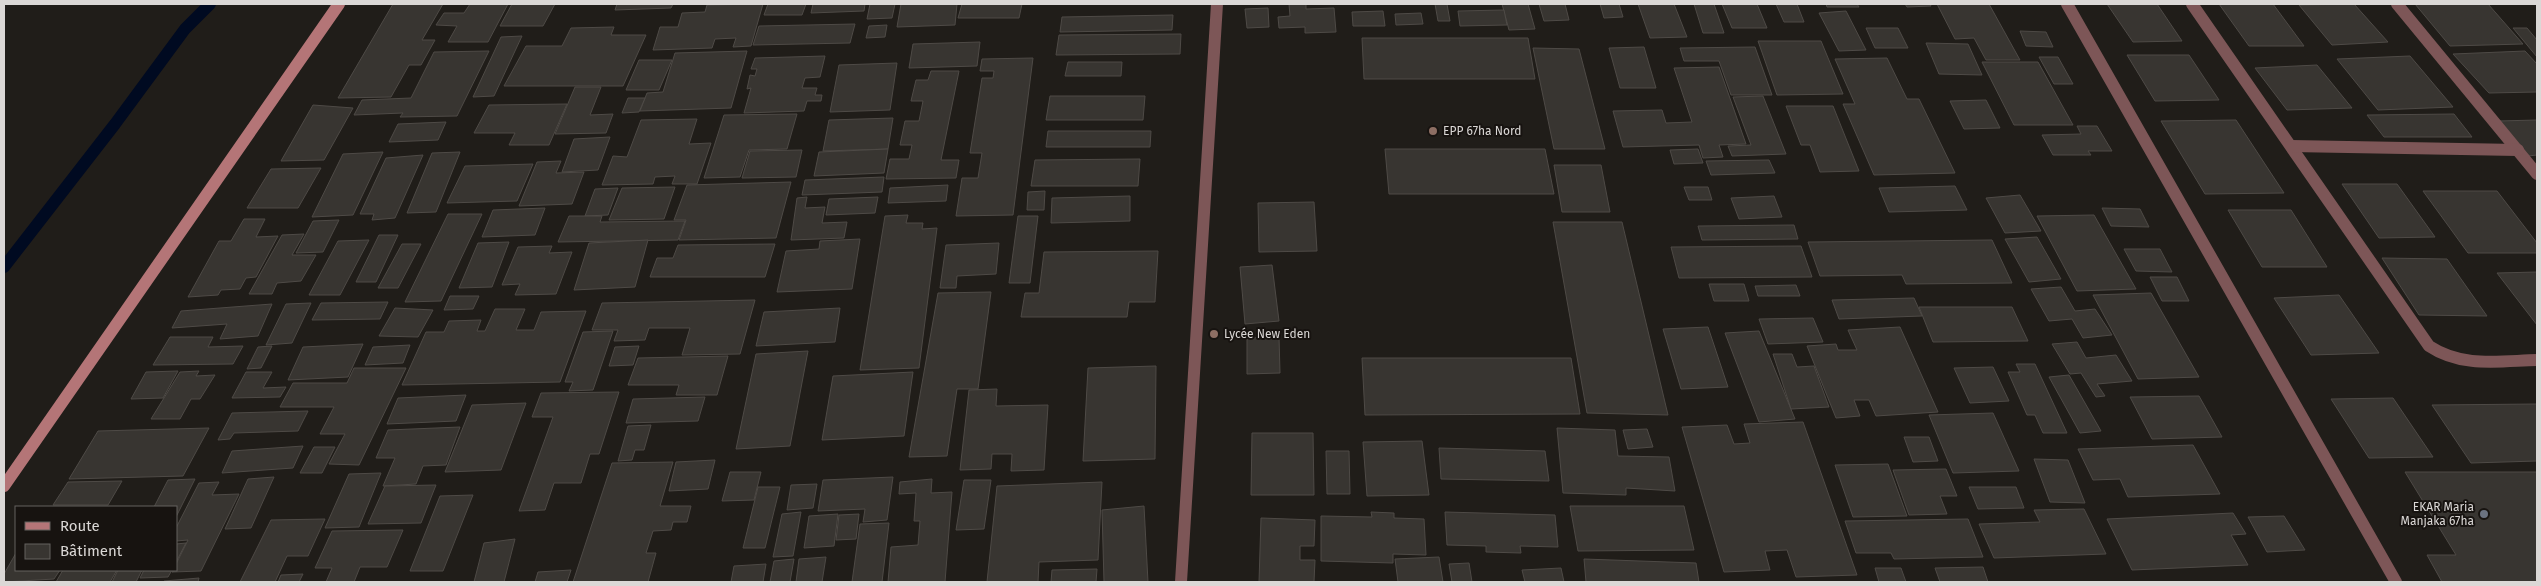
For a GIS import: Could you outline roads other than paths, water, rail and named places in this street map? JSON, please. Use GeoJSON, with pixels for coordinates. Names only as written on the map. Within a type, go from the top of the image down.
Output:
{"type":"FeatureCollection","features":[{"type":"Feature","properties":{"kind":"street"},"geometry":{"type":"LineString","coordinates":[[4,486],[339,4]]}},
{"type":"Feature","properties":{"kind":"street"},"geometry":{"type":"LineString","coordinates":[[1181,582],[1217,4]]}},
{"type":"Feature","properties":{"kind":"street"},"geometry":{"type":"LineString","coordinates":[[2067,4],[2396,582]]}},
{"type":"Feature","properties":{"kind":"street"},"geometry":{"type":"LineString","coordinates":[[2192,4],[2429,346],[2437,353],[2456,361],[2537,360]]}},
{"type":"Feature","properties":{"kind":"street"},"geometry":{"type":"LineString","coordinates":[[2397,4],[2537,174]]}},
{"type":"Feature","properties":{"kind":"street"},"geometry":{"type":"LineString","coordinates":[[2291,146],[2518,150]]}},
{"type":"Feature","properties":{"kind":"waterway"},"geometry":{"type":"LineString","coordinates":[[4,267],[115,124],[185,29],[210,4]]}},
{"type":"Feature","properties":{"kind":"place","name":"EPP 67ha Nord"},"geometry":{"type":"Point","coordinates":[1433,131]}},
{"type":"Feature","properties":{"kind":"place","name":"Lycée New Eden"},"geometry":{"type":"Point","coordinates":[1214,334]}},
{"type":"Feature","properties":{"kind":"place","name":"EKAR Maria Manjaka 67ha"},"geometry":{"type":"Point","coordinates":[2484,514]}}]}
